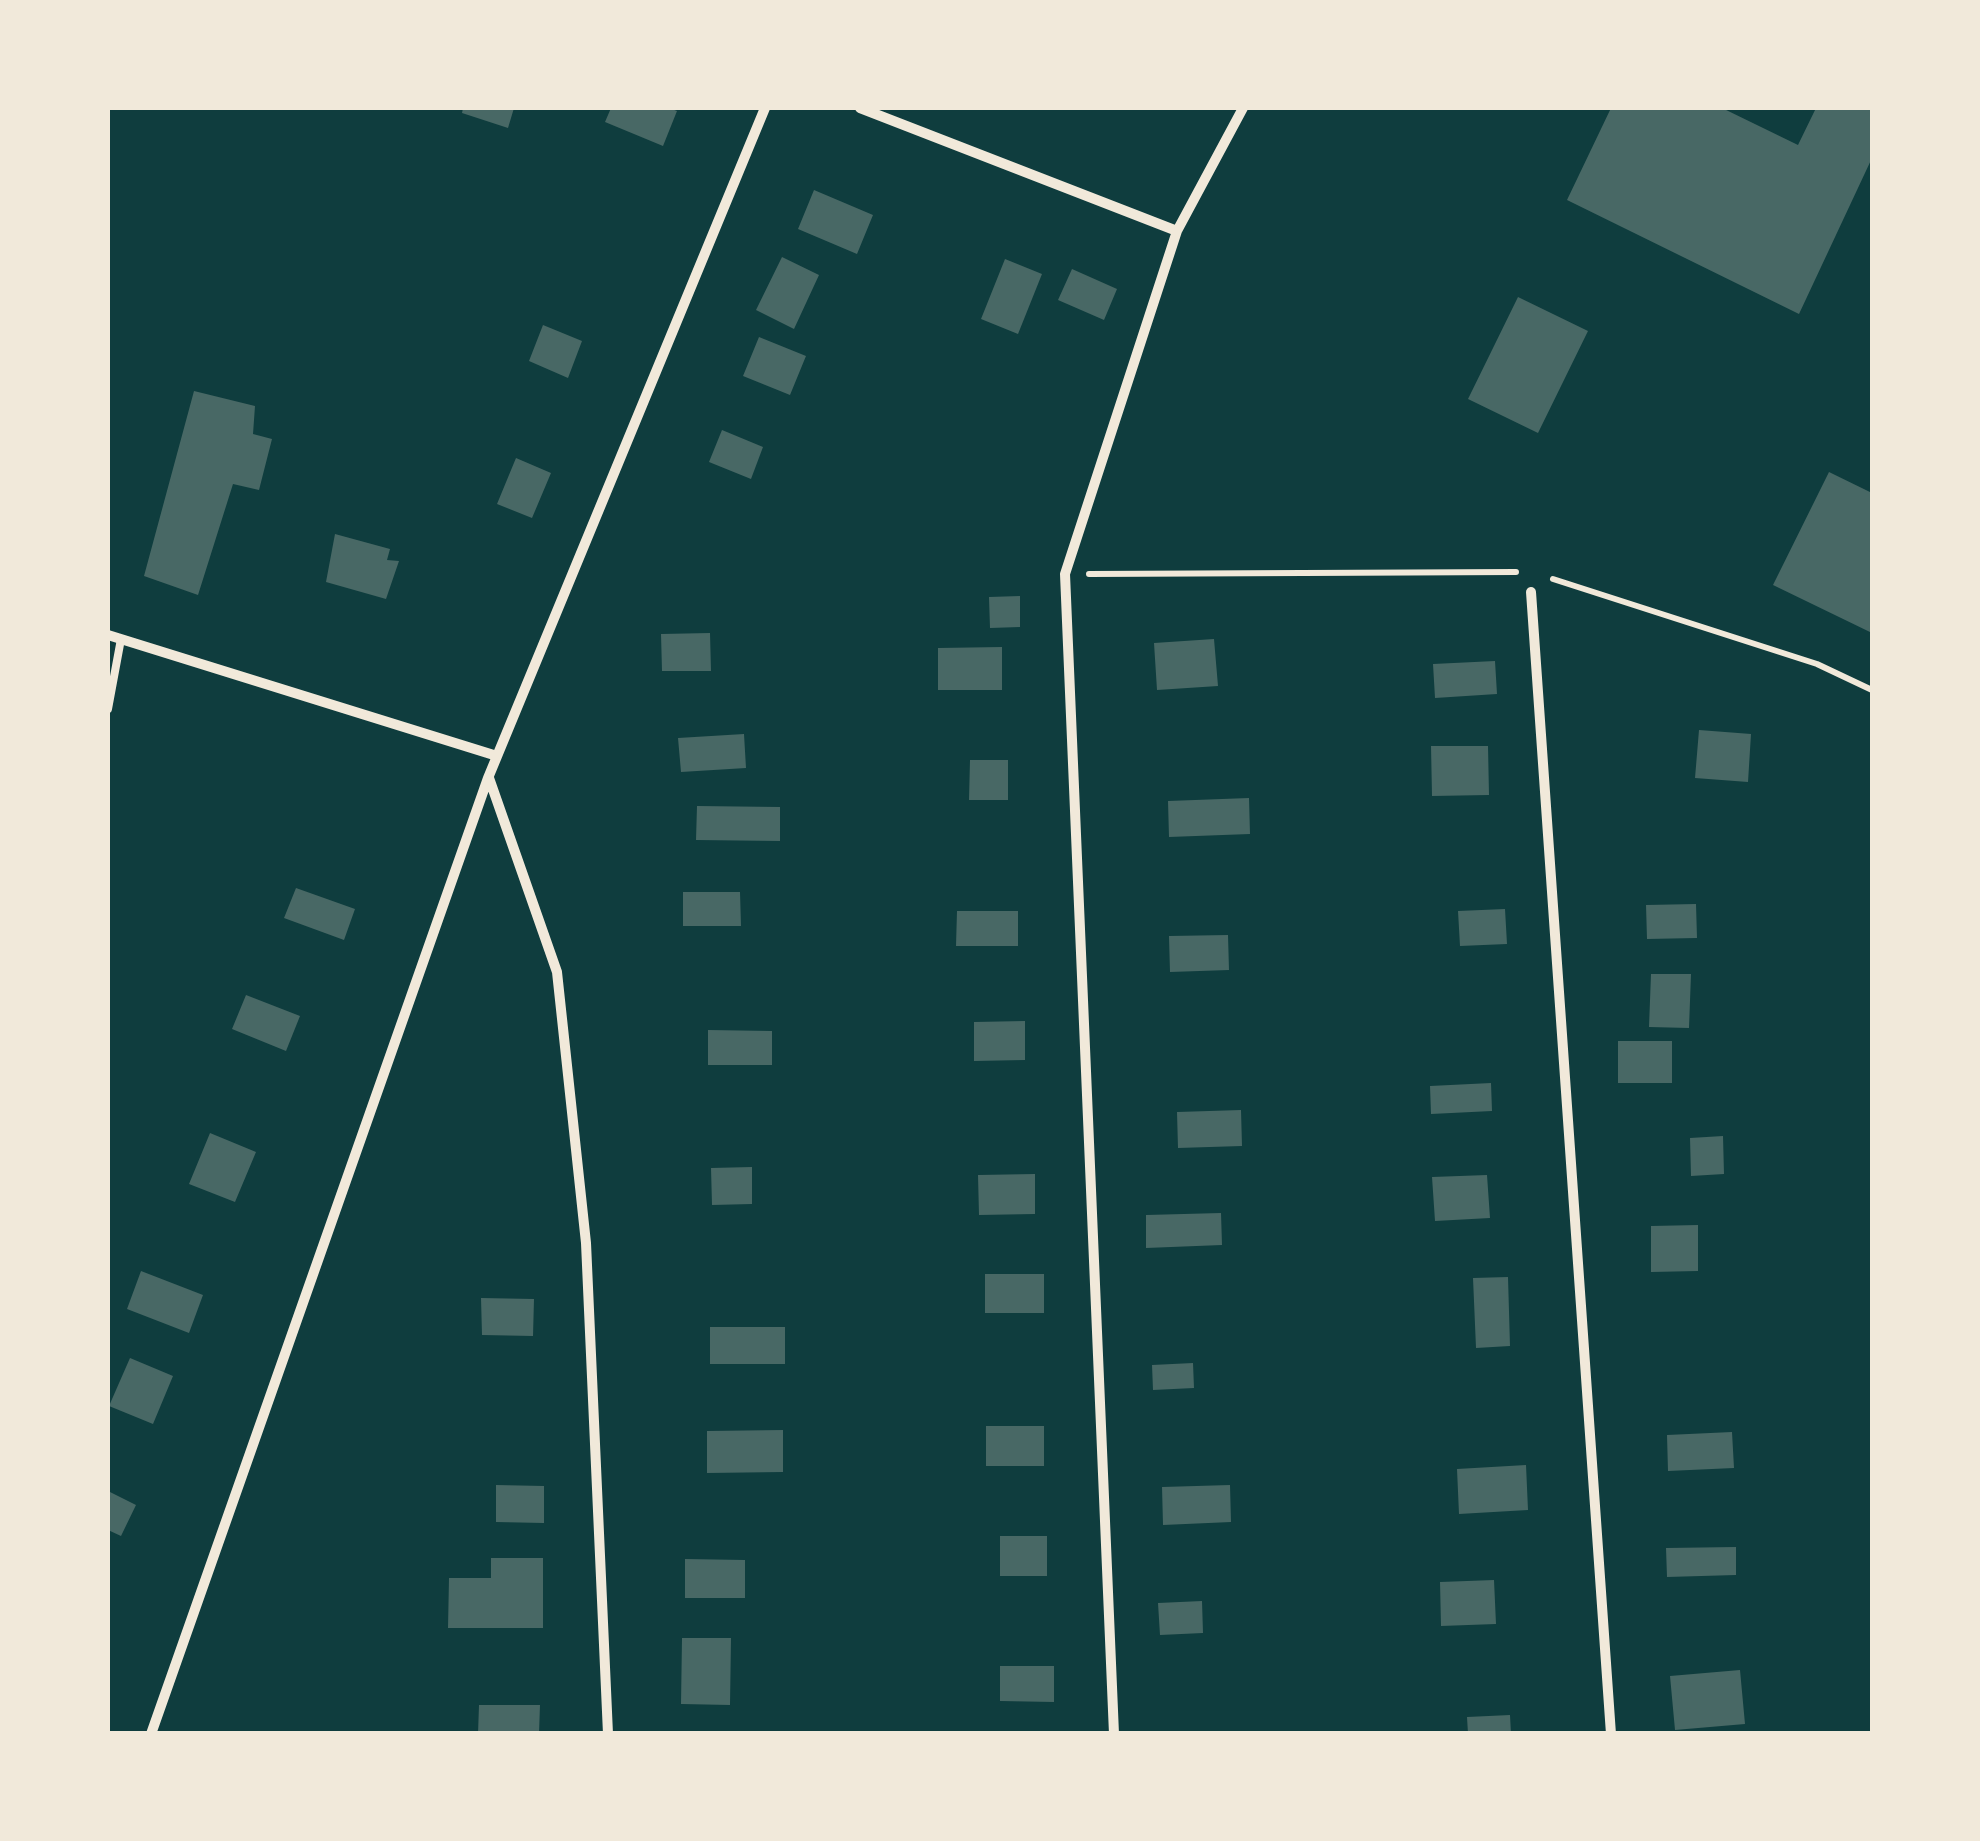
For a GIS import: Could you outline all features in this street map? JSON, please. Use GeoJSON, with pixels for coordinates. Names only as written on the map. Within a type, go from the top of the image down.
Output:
{"type":"FeatureCollection","features":[{"type":"Feature","properties":{"kind":"street"},"geometry":{"type":"LineString","coordinates":[[152,1734],[488,778],[764,108]]}},
{"type":"Feature","properties":{"kind":"street"},"geometry":{"type":"LineString","coordinates":[[860,108],[1178,231]]}},
{"type":"Feature","properties":{"kind":"street"},"geometry":{"type":"LineString","coordinates":[[1114,1734],[1065,574],[1178,231],[1243,108]]}},
{"type":"Feature","properties":{"kind":"street"},"geometry":{"type":"LineString","coordinates":[[1532,592],[1611,1734]]}},
{"type":"Feature","properties":{"kind":"street"},"geometry":{"type":"LineString","coordinates":[[108,635],[497,756]]}},
{"type":"Feature","properties":{"kind":"street"},"geometry":{"type":"LineString","coordinates":[[488,778],[556,972],[586,1242],[608,1734]]}},
{"type":"Feature","properties":{"kind":"lane"},"geometry":{"type":"LineString","coordinates":[[108,709],[121,639]]}},
{"type":"Feature","properties":{"kind":"path"},"geometry":{"type":"LineString","coordinates":[[1065,574],[1531,572]]}},
{"type":"Feature","properties":{"kind":"path"},"geometry":{"type":"LineString","coordinates":[[1549,578],[1817,664],[1872,690]]}},
{"type":"Feature","properties":{"kind":"building"},"geometry":{"type":"Polygon","coordinates":[[[463,108],[514,108],[508,128],[462,113],[463,108]]]}},
{"type":"Feature","properties":{"kind":"building"},"geometry":{"type":"Polygon","coordinates":[[[611,108],[677,111],[663,146],[605,122],[611,108]]]}},
{"type":"Feature","properties":{"kind":"building"},"geometry":{"type":"Polygon","coordinates":[[[1611,108],[1722,108],[1798,145],[1816,108],[1872,108],[1872,158],[1799,314],[1567,200],[1611,108]]]}},
{"type":"Feature","properties":{"kind":"building"},"geometry":{"type":"Polygon","coordinates":[[[814,190],[873,215],[857,254],[798,229],[814,190]]]}},
{"type":"Feature","properties":{"kind":"building"},"geometry":{"type":"Polygon","coordinates":[[[782,257],[819,275],[794,329],[756,310],[782,257]]]}},
{"type":"Feature","properties":{"kind":"building"},"geometry":{"type":"Polygon","coordinates":[[[1005,259],[1042,274],[1018,334],[981,319],[1005,259]]]}},
{"type":"Feature","properties":{"kind":"building"},"geometry":{"type":"Polygon","coordinates":[[[1072,269],[1117,289],[1104,320],[1058,300],[1072,269]]]}},
{"type":"Feature","properties":{"kind":"building"},"geometry":{"type":"Polygon","coordinates":[[[1518,297],[1588,331],[1538,433],[1468,399],[1518,297]]]}},
{"type":"Feature","properties":{"kind":"building"},"geometry":{"type":"Polygon","coordinates":[[[543,325],[582,341],[568,378],[529,361],[543,325]]]}},
{"type":"Feature","properties":{"kind":"building"},"geometry":{"type":"Polygon","coordinates":[[[759,337],[806,356],[790,395],[743,376],[759,337]]]}},
{"type":"Feature","properties":{"kind":"building"},"geometry":{"type":"Polygon","coordinates":[[[194,391],[255,406],[253,434],[272,439],[259,490],[233,484],[198,595],[144,576],[194,391]]]}},
{"type":"Feature","properties":{"kind":"building"},"geometry":{"type":"Polygon","coordinates":[[[722,430],[763,447],[751,479],[709,462],[722,430]]]}},
{"type":"Feature","properties":{"kind":"building"},"geometry":{"type":"Polygon","coordinates":[[[516,458],[551,473],[532,518],[497,504],[516,458]]]}},
{"type":"Feature","properties":{"kind":"building"},"geometry":{"type":"Polygon","coordinates":[[[1829,472],[1872,493],[1872,633],[1773,585],[1829,472]]]}},
{"type":"Feature","properties":{"kind":"building"},"geometry":{"type":"Polygon","coordinates":[[[335,534],[390,549],[387,560],[399,561],[386,599],[326,582],[335,534]]]}},
{"type":"Feature","properties":{"kind":"building"},"geometry":{"type":"Polygon","coordinates":[[[1020,596],[1020,627],[990,628],[989,597],[1020,596]]]}},
{"type":"Feature","properties":{"kind":"building"},"geometry":{"type":"Polygon","coordinates":[[[710,633],[711,671],[662,671],[661,634],[710,633]]]}},
{"type":"Feature","properties":{"kind":"building"},"geometry":{"type":"Polygon","coordinates":[[[1214,639],[1218,686],[1157,690],[1154,643],[1214,639]]]}},
{"type":"Feature","properties":{"kind":"building"},"geometry":{"type":"Polygon","coordinates":[[[1002,647],[1002,690],[938,690],[938,648],[1002,647]]]}},
{"type":"Feature","properties":{"kind":"building"},"geometry":{"type":"Polygon","coordinates":[[[1495,661],[1497,694],[1435,698],[1433,664],[1495,661]]]}},
{"type":"Feature","properties":{"kind":"building"},"geometry":{"type":"Polygon","coordinates":[[[1699,730],[1751,734],[1748,782],[1695,778],[1699,730]]]}},
{"type":"Feature","properties":{"kind":"building"},"geometry":{"type":"Polygon","coordinates":[[[744,734],[746,768],[681,772],[678,738],[744,734]]]}},
{"type":"Feature","properties":{"kind":"building"},"geometry":{"type":"Polygon","coordinates":[[[1431,746],[1488,746],[1489,795],[1432,796],[1431,746]]]}},
{"type":"Feature","properties":{"kind":"building"},"geometry":{"type":"Polygon","coordinates":[[[970,760],[1008,760],[1008,800],[969,800],[970,760]]]}},
{"type":"Feature","properties":{"kind":"building"},"geometry":{"type":"Polygon","coordinates":[[[1249,798],[1250,834],[1169,837],[1168,801],[1249,798]]]}},
{"type":"Feature","properties":{"kind":"building"},"geometry":{"type":"Polygon","coordinates":[[[697,806],[780,807],[780,841],[696,840],[697,806]]]}},
{"type":"Feature","properties":{"kind":"building"},"geometry":{"type":"Polygon","coordinates":[[[296,888],[355,909],[344,940],[284,918],[296,888]]]}},
{"type":"Feature","properties":{"kind":"building"},"geometry":{"type":"Polygon","coordinates":[[[683,892],[740,892],[741,926],[683,926],[683,892]]]}},
{"type":"Feature","properties":{"kind":"building"},"geometry":{"type":"Polygon","coordinates":[[[1696,904],[1697,938],[1647,939],[1646,905],[1696,904]]]}},
{"type":"Feature","properties":{"kind":"building"},"geometry":{"type":"Polygon","coordinates":[[[1505,909],[1507,944],[1460,946],[1458,911],[1505,909]]]}},
{"type":"Feature","properties":{"kind":"building"},"geometry":{"type":"Polygon","coordinates":[[[957,911],[1018,911],[1018,946],[956,946],[957,911]]]}},
{"type":"Feature","properties":{"kind":"building"},"geometry":{"type":"Polygon","coordinates":[[[1228,935],[1229,970],[1170,972],[1169,936],[1228,935]]]}},
{"type":"Feature","properties":{"kind":"building"},"geometry":{"type":"Polygon","coordinates":[[[1651,974],[1691,974],[1689,1028],[1649,1027],[1651,974]]]}},
{"type":"Feature","properties":{"kind":"building"},"geometry":{"type":"Polygon","coordinates":[[[246,995],[300,1016],[286,1051],[232,1029],[246,995]]]}},
{"type":"Feature","properties":{"kind":"building"},"geometry":{"type":"Polygon","coordinates":[[[1025,1021],[1025,1060],[974,1061],[974,1022],[1025,1021]]]}},
{"type":"Feature","properties":{"kind":"building"},"geometry":{"type":"Polygon","coordinates":[[[708,1030],[772,1031],[772,1065],[708,1065],[708,1030]]]}},
{"type":"Feature","properties":{"kind":"building"},"geometry":{"type":"Polygon","coordinates":[[[1618,1041],[1672,1041],[1672,1083],[1618,1083],[1618,1041]]]}},
{"type":"Feature","properties":{"kind":"building"},"geometry":{"type":"Polygon","coordinates":[[[1491,1083],[1492,1111],[1431,1114],[1430,1086],[1491,1083]]]}},
{"type":"Feature","properties":{"kind":"building"},"geometry":{"type":"Polygon","coordinates":[[[1241,1110],[1242,1146],[1178,1148],[1177,1112],[1241,1110]]]}},
{"type":"Feature","properties":{"kind":"building"},"geometry":{"type":"Polygon","coordinates":[[[210,1133],[256,1152],[235,1202],[189,1184],[210,1133]]]}},
{"type":"Feature","properties":{"kind":"building"},"geometry":{"type":"Polygon","coordinates":[[[1723,1136],[1724,1174],[1691,1176],[1690,1138],[1723,1136]]]}},
{"type":"Feature","properties":{"kind":"building"},"geometry":{"type":"Polygon","coordinates":[[[752,1167],[752,1204],[712,1205],[711,1168],[752,1167]]]}},
{"type":"Feature","properties":{"kind":"building"},"geometry":{"type":"Polygon","coordinates":[[[1035,1174],[1035,1214],[979,1215],[978,1175],[1035,1174]]]}},
{"type":"Feature","properties":{"kind":"building"},"geometry":{"type":"Polygon","coordinates":[[[1487,1175],[1490,1218],[1435,1221],[1432,1177],[1487,1175]]]}},
{"type":"Feature","properties":{"kind":"building"},"geometry":{"type":"Polygon","coordinates":[[[1221,1213],[1222,1245],[1146,1248],[1146,1215],[1221,1213]]]}},
{"type":"Feature","properties":{"kind":"building"},"geometry":{"type":"Polygon","coordinates":[[[1698,1225],[1698,1271],[1651,1272],[1651,1226],[1698,1225]]]}},
{"type":"Feature","properties":{"kind":"building"},"geometry":{"type":"Polygon","coordinates":[[[141,1271],[203,1295],[189,1333],[127,1309],[141,1271]]]}},
{"type":"Feature","properties":{"kind":"building"},"geometry":{"type":"Polygon","coordinates":[[[985,1274],[1044,1274],[1044,1313],[985,1313],[985,1274]]]}},
{"type":"Feature","properties":{"kind":"building"},"geometry":{"type":"Polygon","coordinates":[[[1508,1277],[1510,1346],[1476,1348],[1473,1278],[1508,1277]]]}},
{"type":"Feature","properties":{"kind":"building"},"geometry":{"type":"Polygon","coordinates":[[[481,1298],[534,1299],[533,1336],[482,1335],[481,1298]]]}},
{"type":"Feature","properties":{"kind":"building"},"geometry":{"type":"Polygon","coordinates":[[[710,1327],[785,1327],[785,1364],[710,1364],[710,1327]]]}},
{"type":"Feature","properties":{"kind":"building"},"geometry":{"type":"Polygon","coordinates":[[[130,1358],[173,1376],[153,1424],[109,1406],[130,1358]]]}},
{"type":"Feature","properties":{"kind":"building"},"geometry":{"type":"Polygon","coordinates":[[[1193,1363],[1194,1388],[1153,1390],[1152,1365],[1193,1363]]]}},
{"type":"Feature","properties":{"kind":"building"},"geometry":{"type":"Polygon","coordinates":[[[986,1426],[1044,1426],[1044,1466],[986,1466],[986,1426]]]}},
{"type":"Feature","properties":{"kind":"building"},"geometry":{"type":"Polygon","coordinates":[[[783,1430],[783,1472],[707,1473],[707,1431],[783,1430]]]}},
{"type":"Feature","properties":{"kind":"building"},"geometry":{"type":"Polygon","coordinates":[[[1732,1432],[1734,1468],[1668,1471],[1667,1435],[1732,1432]]]}},
{"type":"Feature","properties":{"kind":"building"},"geometry":{"type":"Polygon","coordinates":[[[1526,1465],[1528,1510],[1459,1514],[1457,1469],[1526,1465]]]}},
{"type":"Feature","properties":{"kind":"building"},"geometry":{"type":"Polygon","coordinates":[[[496,1485],[544,1486],[544,1523],[496,1522],[496,1485]]]}},
{"type":"Feature","properties":{"kind":"building"},"geometry":{"type":"Polygon","coordinates":[[[1230,1485],[1231,1522],[1163,1525],[1162,1487],[1230,1485]]]}},
{"type":"Feature","properties":{"kind":"building"},"geometry":{"type":"Polygon","coordinates":[[[108,1491],[136,1505],[121,1536],[108,1530],[108,1491]]]}},
{"type":"Feature","properties":{"kind":"building"},"geometry":{"type":"Polygon","coordinates":[[[1000,1536],[1047,1536],[1047,1576],[1000,1576],[1000,1536]]]}},
{"type":"Feature","properties":{"kind":"building"},"geometry":{"type":"Polygon","coordinates":[[[1736,1547],[1736,1575],[1667,1577],[1666,1548],[1736,1547]]]}},
{"type":"Feature","properties":{"kind":"building"},"geometry":{"type":"Polygon","coordinates":[[[491,1558],[543,1558],[543,1628],[448,1628],[449,1578],[491,1578],[491,1558]]]}},
{"type":"Feature","properties":{"kind":"building"},"geometry":{"type":"Polygon","coordinates":[[[685,1559],[745,1560],[745,1598],[685,1598],[685,1559]]]}},
{"type":"Feature","properties":{"kind":"building"},"geometry":{"type":"Polygon","coordinates":[[[1494,1580],[1496,1624],[1441,1626],[1440,1582],[1494,1580]]]}},
{"type":"Feature","properties":{"kind":"building"},"geometry":{"type":"Polygon","coordinates":[[[1202,1601],[1203,1633],[1160,1635],[1158,1603],[1202,1601]]]}},
{"type":"Feature","properties":{"kind":"building"},"geometry":{"type":"Polygon","coordinates":[[[682,1638],[731,1638],[730,1705],[681,1704],[682,1638]]]}},
{"type":"Feature","properties":{"kind":"building"},"geometry":{"type":"Polygon","coordinates":[[[1000,1666],[1054,1666],[1054,1702],[1000,1701],[1000,1666]]]}},
{"type":"Feature","properties":{"kind":"building"},"geometry":{"type":"Polygon","coordinates":[[[1740,1670],[1745,1724],[1675,1730],[1670,1676],[1740,1670]]]}},
{"type":"Feature","properties":{"kind":"building"},"geometry":{"type":"Polygon","coordinates":[[[479,1705],[540,1705],[539,1734],[478,1734],[479,1705]]]}},
{"type":"Feature","properties":{"kind":"building"},"geometry":{"type":"Polygon","coordinates":[[[1510,1715],[1511,1734],[1468,1734],[1467,1717],[1510,1715]]]}}]}
